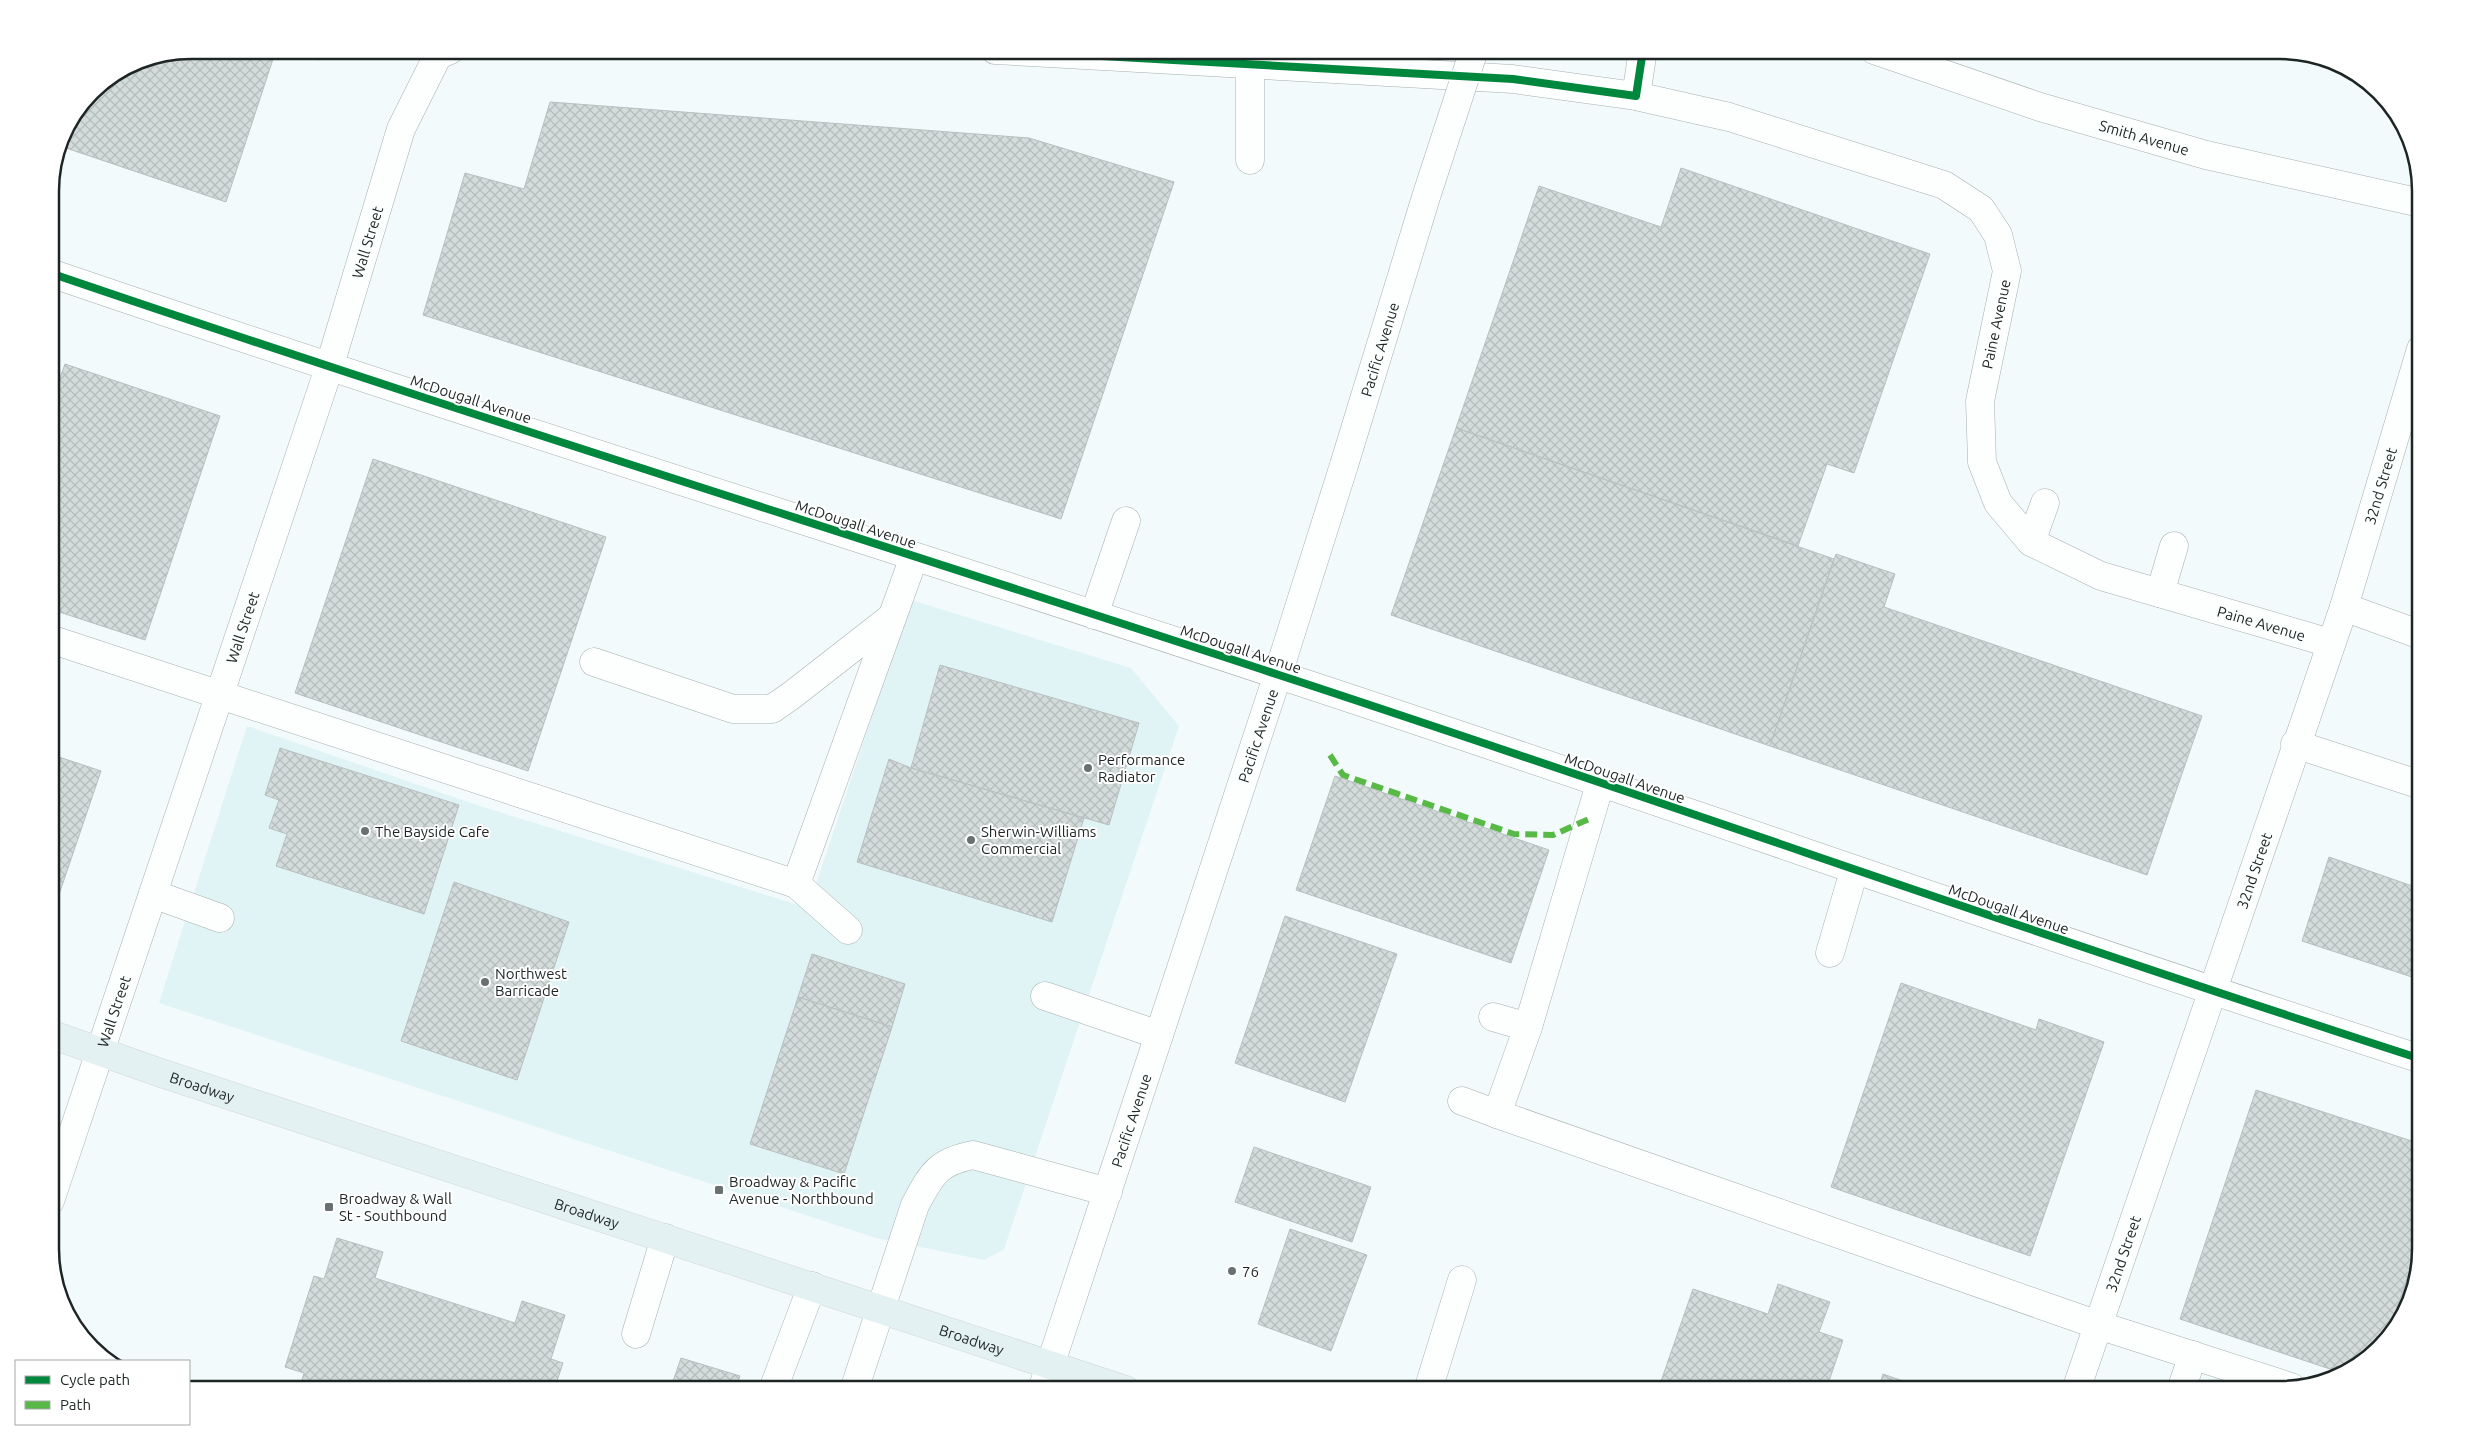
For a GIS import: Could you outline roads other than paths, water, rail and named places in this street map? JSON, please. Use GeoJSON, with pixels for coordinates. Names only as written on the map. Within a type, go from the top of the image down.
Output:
{"type":"FeatureCollection","features":[{"type":"Feature","properties":{"kind":"main road","name":"Broadway"},"geometry":{"type":"LineString","coordinates":[[59,1037],[1100,1381]]}},
{"type":"Feature","properties":{"kind":"street","name":"Wall Street"},"geometry":{"type":"LineString","coordinates":[[59,1174],[330,368],[401,129],[441,59]]}},
{"type":"Feature","properties":{"kind":"street"},"geometry":{"type":"LineString","coordinates":[[1220,59],[1250,64],[1250,160]]}},
{"type":"Feature","properties":{"kind":"street","name":"Pacific Avenue"},"geometry":{"type":"LineString","coordinates":[[1045,1381],[1278,674],[1426,197],[1471,59]]}},
{"type":"Feature","properties":{"kind":"street"},"geometry":{"type":"LineString","coordinates":[[1636,96],[1642,59]]}},
{"type":"Feature","properties":{"kind":"street","name":"Smith Avenue"},"geometry":{"type":"LineString","coordinates":[[1900,59],[2040,108],[2206,155],[2412,201]]}},
{"type":"Feature","properties":{"kind":"street","name":"Paine Avenue"},"geometry":{"type":"LineString","coordinates":[[1250,64],[1513,79],[1636,96],[1729,117],[1944,185],[1981,209],[1998,235],[2007,270],[1980,401],[1982,462],[1998,503],[2031,542],[2101,576],[2330,643]]}},
{"type":"Feature","properties":{"kind":"street","name":"McDougall Avenue"},"geometry":{"type":"LineString","coordinates":[[59,276],[330,368],[1278,674],[2212,992],[2412,1056]]}},
{"type":"Feature","properties":{"kind":"street","name":"32nd Street"},"geometry":{"type":"LineString","coordinates":[[2079,1381],[2295,744],[2344,607],[2412,380]]}},
{"type":"Feature","properties":{"kind":"street"},"geometry":{"type":"LineString","coordinates":[[2031,542],[2044,503]]}},
{"type":"Feature","properties":{"kind":"street"},"geometry":{"type":"LineString","coordinates":[[1094,615],[1126,521]]}},
{"type":"Feature","properties":{"kind":"street"},"geometry":{"type":"LineString","coordinates":[[2160,593],[2174,546]]}},
{"type":"Feature","properties":{"kind":"street"},"geometry":{"type":"LineString","coordinates":[[796,884],[914,556]]}},
{"type":"Feature","properties":{"kind":"street"},"geometry":{"type":"LineString","coordinates":[[2344,607],[2412,632]]}},
{"type":"Feature","properties":{"kind":"street"},"geometry":{"type":"LineString","coordinates":[[594,662],[733,709],[772,709],[792,696],[892,617]]}},
{"type":"Feature","properties":{"kind":"street"},"geometry":{"type":"LineString","coordinates":[[59,642],[796,884],[848,930]]}},
{"type":"Feature","properties":{"kind":"street"},"geometry":{"type":"LineString","coordinates":[[2295,744],[2412,781]]}},
{"type":"Feature","properties":{"kind":"street"},"geometry":{"type":"LineString","coordinates":[[1497,1114],[1528,1027],[1600,784]]}},
{"type":"Feature","properties":{"kind":"street"},"geometry":{"type":"LineString","coordinates":[[1830,953],[1854,871]]}},
{"type":"Feature","properties":{"kind":"street"},"geometry":{"type":"LineString","coordinates":[[153,894],[220,918]]}},
{"type":"Feature","properties":{"kind":"street"},"geometry":{"type":"LineString","coordinates":[[1046,996],[1159,1035]]}},
{"type":"Feature","properties":{"kind":"street"},"geometry":{"type":"LineString","coordinates":[[1493,1017],[1528,1027]]}},
{"type":"Feature","properties":{"kind":"street"},"geometry":{"type":"LineString","coordinates":[[1462,1102],[2098,1325],[2273,1381]]}},
{"type":"Feature","properties":{"kind":"street"},"geometry":{"type":"LineString","coordinates":[[857,1381],[915,1205],[930,1178],[951,1160],[973,1155],[1108,1192]]}},
{"type":"Feature","properties":{"kind":"street"},"geometry":{"type":"LineString","coordinates":[[636,1334],[666,1238]]}},
{"type":"Feature","properties":{"kind":"street"},"geometry":{"type":"LineString","coordinates":[[1431,1381],[1462,1280]]}},
{"type":"Feature","properties":{"kind":"street"},"geometry":{"type":"LineString","coordinates":[[776,1381],[812,1286]]}},
{"type":"Feature","properties":{"kind":"street"},"geometry":{"type":"LineString","coordinates":[[2185,1381],[2193,1355]]}},
{"type":"Feature","properties":{"kind":"place","name":"Performance Radiator"},"geometry":{"type":"Point","coordinates":[1088,768]}},
{"type":"Feature","properties":{"kind":"place","name":"The Bayside Cafe"},"geometry":{"type":"Point","coordinates":[365,831]}},
{"type":"Feature","properties":{"kind":"place","name":"Sherwin-Williams Commercial"},"geometry":{"type":"Point","coordinates":[971,840]}},
{"type":"Feature","properties":{"kind":"place","name":"Northwest Barricade"},"geometry":{"type":"Point","coordinates":[485,982]}},
{"type":"Feature","properties":{"kind":"place","name":"Broadway & Pacific Avenue - Northbound"},"geometry":{"type":"Point","coordinates":[719,1190]}},
{"type":"Feature","properties":{"kind":"place","name":"Broadway & Wall St - Southbound"},"geometry":{"type":"Point","coordinates":[329,1207]}},
{"type":"Feature","properties":{"kind":"place","name":"76"},"geometry":{"type":"Point","coordinates":[1232,1271]}}]}
